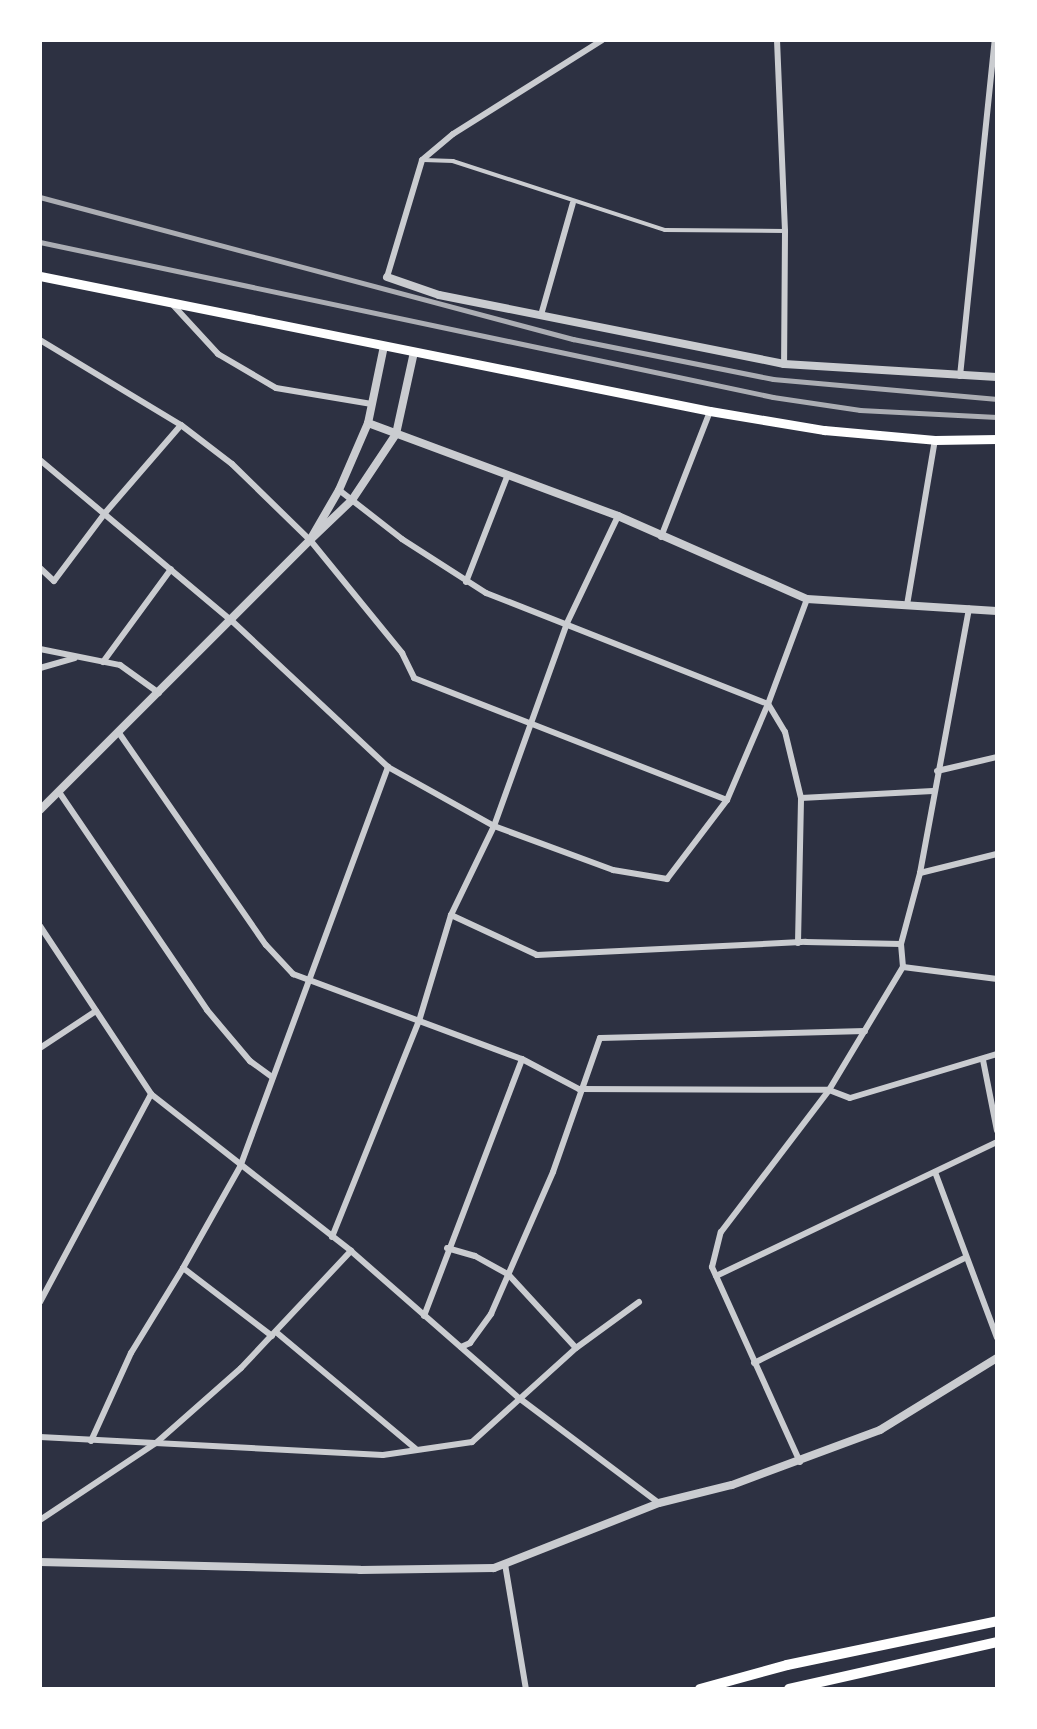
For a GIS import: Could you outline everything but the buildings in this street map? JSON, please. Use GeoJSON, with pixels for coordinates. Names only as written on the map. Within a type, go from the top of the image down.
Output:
{"type":"FeatureCollection","features":[{"type":"Feature","properties":{"kind":"main road"},"geometry":{"type":"LineString","coordinates":[[40,276],[173,305],[710,411],[824,430],[935,440],[997,439]]}},
{"type":"Feature","properties":{"kind":"main road"},"geometry":{"type":"LineString","coordinates":[[700,1689],[787,1665],[997,1620]]}},
{"type":"Feature","properties":{"kind":"main road"},"geometry":{"type":"LineString","coordinates":[[789,1689],[997,1642]]}},
{"type":"Feature","properties":{"kind":"street"},"geometry":{"type":"LineString","coordinates":[[602,40],[453,134],[422,160],[387,277],[439,295],[784,364],[960,377],[997,377]]}},
{"type":"Feature","properties":{"kind":"street"},"geometry":{"type":"LineString","coordinates":[[777,40],[785,231],[784,364]]}},
{"type":"Feature","properties":{"kind":"street"},"geometry":{"type":"LineString","coordinates":[[960,377],[995,40]]}},
{"type":"Feature","properties":{"kind":"street"},"geometry":{"type":"LineString","coordinates":[[541,315],[573,203]]}},
{"type":"Feature","properties":{"kind":"street"},"geometry":{"type":"LineString","coordinates":[[173,305],[218,354],[276,388],[372,404]]}},
{"type":"Feature","properties":{"kind":"street"},"geometry":{"type":"LineString","coordinates":[[40,340],[181,425],[232,464],[310,540],[402,653],[414,678],[528,726],[727,800]]}},
{"type":"Feature","properties":{"kind":"street"},"geometry":{"type":"LineString","coordinates":[[310,540],[339,490],[368,423],[384,346]]}},
{"type":"Feature","properties":{"kind":"street"},"geometry":{"type":"LineString","coordinates":[[40,810],[160,694],[352,500],[396,434],[414,352]]}},
{"type":"Feature","properties":{"kind":"street"},"geometry":{"type":"LineString","coordinates":[[661,537],[710,411]]}},
{"type":"Feature","properties":{"kind":"street"},"geometry":{"type":"LineString","coordinates":[[368,423],[507,477],[618,516],[807,599],[997,611]]}},
{"type":"Feature","properties":{"kind":"street"},"geometry":{"type":"LineString","coordinates":[[40,568],[54,581],[105,513],[181,425]]}},
{"type":"Feature","properties":{"kind":"street"},"geometry":{"type":"LineString","coordinates":[[907,605],[935,440]]}},
{"type":"Feature","properties":{"kind":"street"},"geometry":{"type":"LineString","coordinates":[[40,460],[232,621],[388,767],[494,825],[614,870],[667,879],[727,800],[768,704],[807,599]]}},
{"type":"Feature","properties":{"kind":"street"},"geometry":{"type":"LineString","coordinates":[[466,582],[507,477]]}},
{"type":"Feature","properties":{"kind":"street"},"geometry":{"type":"LineString","coordinates":[[339,490],[466,582],[768,704],[785,733],[802,799],[798,943]]}},
{"type":"Feature","properties":{"kind":"street"},"geometry":{"type":"LineString","coordinates":[[332,1237],[419,1021],[452,915],[494,825],[567,623],[618,516]]}},
{"type":"Feature","properties":{"kind":"street"},"geometry":{"type":"LineString","coordinates":[[103,662],[171,569]]}},
{"type":"Feature","properties":{"kind":"street"},"geometry":{"type":"LineString","coordinates":[[800,1462],[712,1267],[721,1232],[829,1090],[903,967],[901,944],[920,873],[933,791],[969,609]]}},
{"type":"Feature","properties":{"kind":"street"},"geometry":{"type":"LineString","coordinates":[[40,649],[120,665],[160,694]]}},
{"type":"Feature","properties":{"kind":"street"},"geometry":{"type":"LineString","coordinates":[[40,668],[80,657]]}},
{"type":"Feature","properties":{"kind":"street"},"geometry":{"type":"LineString","coordinates":[[119,733],[266,945],[293,974],[522,1059],[579,1089],[829,1090],[850,1098],[997,1054]]}},
{"type":"Feature","properties":{"kind":"street"},"geometry":{"type":"LineString","coordinates":[[937,771],[997,757]]}},
{"type":"Feature","properties":{"kind":"street"},"geometry":{"type":"LineString","coordinates":[[91,1441],[131,1353],[240,1167],[306,979],[388,767]]}},
{"type":"Feature","properties":{"kind":"street"},"geometry":{"type":"LineString","coordinates":[[802,799],[933,791]]}},
{"type":"Feature","properties":{"kind":"street"},"geometry":{"type":"LineString","coordinates":[[60,792],[206,1010],[250,1061],[272,1077]]}},
{"type":"Feature","properties":{"kind":"street"},"geometry":{"type":"LineString","coordinates":[[920,873],[997,854]]}},
{"type":"Feature","properties":{"kind":"street"},"geometry":{"type":"LineString","coordinates":[[452,915],[537,955],[798,943],[901,944]]}},
{"type":"Feature","properties":{"kind":"street"},"geometry":{"type":"LineString","coordinates":[[40,926],[151,1094],[240,1167],[351,1251],[519,1398],[659,1503]]}},
{"type":"Feature","properties":{"kind":"street"},"geometry":{"type":"LineString","coordinates":[[903,967],[997,979]]}},
{"type":"Feature","properties":{"kind":"street"},"geometry":{"type":"LineString","coordinates":[[40,1048],[96,1011]]}},
{"type":"Feature","properties":{"kind":"street"},"geometry":{"type":"LineString","coordinates":[[461,1347],[470,1343],[491,1314],[553,1172],[579,1089],[600,1038],[865,1031]]}},
{"type":"Feature","properties":{"kind":"street"},"geometry":{"type":"LineString","coordinates":[[424,1315],[447,1248],[522,1059]]}},
{"type":"Feature","properties":{"kind":"street"},"geometry":{"type":"LineString","coordinates":[[983,1060],[997,1131]]}},
{"type":"Feature","properties":{"kind":"street"},"geometry":{"type":"LineString","coordinates":[[40,1302],[151,1094]]}},
{"type":"Feature","properties":{"kind":"street"},"geometry":{"type":"LineString","coordinates":[[716,1276],[997,1142]]}},
{"type":"Feature","properties":{"kind":"street"},"geometry":{"type":"LineString","coordinates":[[935,1172],[997,1338]]}},
{"type":"Feature","properties":{"kind":"street"},"geometry":{"type":"LineString","coordinates":[[447,1248],[475,1256],[508,1275],[576,1348]]}},
{"type":"Feature","properties":{"kind":"street"},"geometry":{"type":"LineString","coordinates":[[40,1520],[156,1443],[274,1334],[351,1251]]}},
{"type":"Feature","properties":{"kind":"street"},"geometry":{"type":"LineString","coordinates":[[754,1363],[965,1258]]}},
{"type":"Feature","properties":{"kind":"street"},"geometry":{"type":"LineString","coordinates":[[183,1268],[274,1334],[416,1449]]}},
{"type":"Feature","properties":{"kind":"street"},"geometry":{"type":"LineString","coordinates":[[40,1437],[383,1455],[472,1442],[576,1348],[639,1302]]}},
{"type":"Feature","properties":{"kind":"street"},"geometry":{"type":"LineString","coordinates":[[40,1562],[360,1570],[494,1569],[659,1503],[732,1485],[800,1462],[880,1430],[997,1358]]}},
{"type":"Feature","properties":{"kind":"street"},"geometry":{"type":"LineString","coordinates":[[505,1564],[526,1689]]}},
{"type":"Feature","properties":{"kind":"lane"},"geometry":{"type":"LineString","coordinates":[[422,160],[453,161],[573,203],[666,230],[785,231]]}},
{"type":"Feature","properties":{"kind":"railway"},"geometry":{"type":"LineString","coordinates":[[40,197],[573,339],[773,379],[997,399]]}},
{"type":"Feature","properties":{"kind":"railway"},"geometry":{"type":"LineString","coordinates":[[40,242],[773,397],[860,410],[997,417]]}}]}
